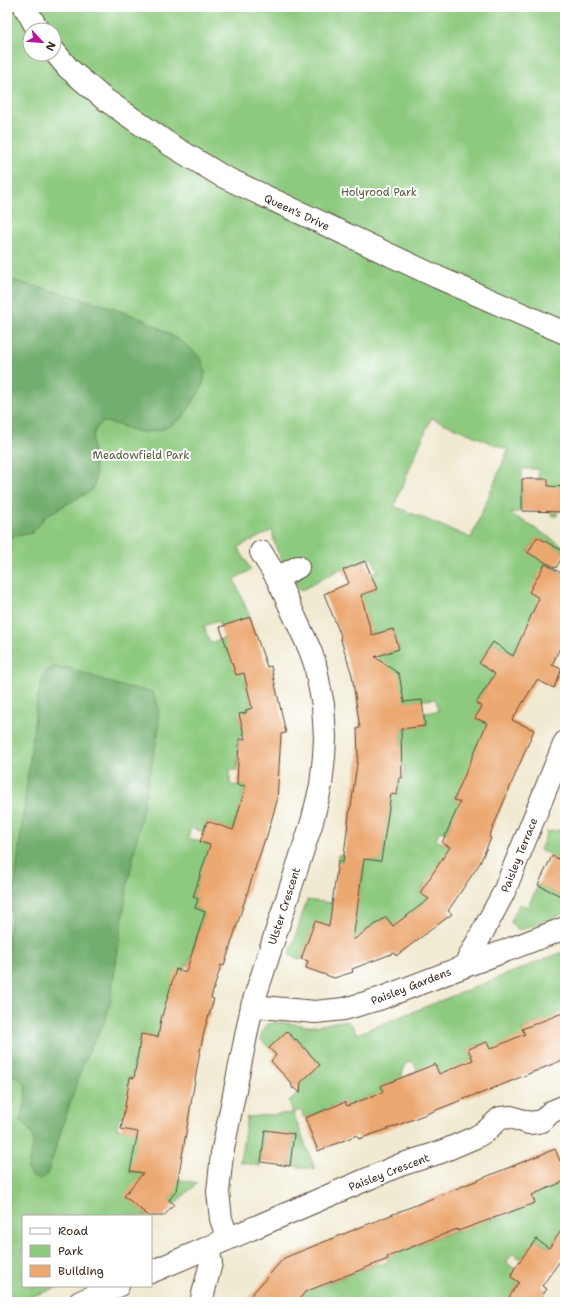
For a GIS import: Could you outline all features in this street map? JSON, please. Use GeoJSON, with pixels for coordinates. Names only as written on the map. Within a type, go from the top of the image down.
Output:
{"type":"FeatureCollection","features":[{"type":"Feature","properties":{"kind":"street"},"geometry":{"type":"LineString","coordinates":[[25,7],[33,22]]}},
{"type":"Feature","properties":{"kind":"street","name":"Queen's Drive"},"geometry":{"type":"LineString","coordinates":[[62,61],[68,68],[102,98],[169,144],[222,176],[437,277],[565,333]]}},
{"type":"Feature","properties":{"kind":"street","name":"Ulster Crescent"},"geometry":{"type":"LineString","coordinates":[[228,1239],[221,1219],[218,1192],[222,1154],[252,1006],[312,822],[321,785],[324,756],[324,713],[315,664],[277,578],[261,552]]}},
{"type":"Feature","properties":{"kind":"street"},"geometry":{"type":"LineString","coordinates":[[277,578],[298,567]]}},
{"type":"Feature","properties":{"kind":"street","name":"Paisley Terrace"},"geometry":{"type":"LineString","coordinates":[[465,966],[503,894],[565,742]]}},
{"type":"Feature","properties":{"kind":"street","name":"Paisley Gardens"},"geometry":{"type":"LineString","coordinates":[[252,1006],[315,1012],[334,1011],[379,999],[565,928]]}},
{"type":"Feature","properties":{"kind":"street","name":"Paisley Crescent"},"geometry":{"type":"LineString","coordinates":[[152,1272],[400,1165],[441,1152],[476,1137],[500,1118],[510,1116],[529,1123],[537,1122],[542,1121],[551,1112],[565,1106]]}},
{"type":"Feature","properties":{"kind":"street"},"geometry":{"type":"LineString","coordinates":[[201,1302],[211,1263],[208,1247]]}},
{"type":"Feature","properties":{"kind":"street"},"geometry":{"type":"LineString","coordinates":[[80,1302],[116,1287]]}},
{"type":"Feature","properties":{"kind":"green space"},"geometry":{"type":"Polygon","coordinates":[[[7,7],[565,7],[565,487],[559,487],[557,516],[552,516],[552,512],[547,512],[548,479],[538,479],[538,469],[522,469],[522,511],[510,513],[565,547],[565,552],[537,537],[528,552],[562,573],[556,584],[538,577],[530,592],[556,607],[520,660],[493,642],[506,681],[503,685],[492,678],[476,703],[482,707],[475,718],[515,734],[462,794],[457,792],[453,799],[496,817],[453,818],[446,833],[439,831],[436,840],[469,856],[447,852],[420,892],[434,902],[393,926],[386,917],[381,920],[394,953],[390,954],[372,927],[365,930],[368,938],[352,944],[327,925],[315,921],[301,959],[289,955],[307,900],[331,903],[359,897],[363,865],[338,861],[338,855],[381,861],[390,794],[397,795],[399,778],[404,778],[405,767],[383,763],[401,745],[401,729],[425,726],[423,713],[438,711],[436,699],[402,702],[382,666],[378,656],[399,649],[393,629],[372,635],[367,617],[358,596],[377,589],[371,574],[378,571],[372,558],[343,570],[342,568],[300,591],[278,553],[273,537],[273,530],[238,547],[251,570],[234,579],[250,617],[220,627],[218,621],[204,626],[210,643],[224,638],[253,670],[245,680],[252,708],[246,710],[246,713],[239,715],[243,730],[256,727],[258,735],[239,736],[237,770],[230,770],[230,785],[246,786],[233,830],[207,821],[204,832],[191,828],[188,838],[225,850],[200,876],[193,897],[198,899],[195,908],[205,912],[188,965],[186,964],[184,971],[168,998],[210,1011],[208,1018],[203,1017],[202,1022],[162,1015],[158,1037],[141,1034],[139,1047],[151,1081],[130,1077],[128,1088],[143,1121],[119,1117],[117,1128],[182,1140],[130,1171],[198,1183],[174,1204],[169,1200],[176,1192],[166,1184],[134,1185],[125,1196],[148,1215],[22,1215],[22,1287],[59,1287],[15,1302],[7,1302],[7,7]],[[431,418],[394,506],[471,538],[508,450],[431,418]]]}},
{"type":"Feature","properties":{"kind":"green space"},"geometry":{"type":"Polygon","coordinates":[[[7,279],[97,303],[149,322],[189,347],[202,361],[205,371],[204,381],[197,396],[184,415],[171,425],[156,431],[140,432],[119,425],[108,423],[100,424],[95,430],[92,444],[96,475],[95,484],[91,491],[47,515],[32,533],[11,537],[7,537],[7,279]]]}},
{"type":"Feature","properties":{"kind":"green space"},"geometry":{"type":"Polygon","coordinates":[[[54,667],[69,668],[118,685],[152,692],[158,704],[159,727],[127,888],[110,1004],[105,1021],[90,1049],[79,1075],[47,1175],[39,1179],[31,1176],[29,1172],[28,1167],[33,1139],[30,1131],[20,1121],[26,1098],[25,1087],[23,1082],[19,1079],[7,1074],[7,951],[37,699],[45,672],[54,667]]]}},
{"type":"Feature","properties":{"kind":"green space"},"geometry":{"type":"Polygon","coordinates":[[[565,829],[565,862],[540,850],[547,832],[565,829]]]}},
{"type":"Feature","properties":{"kind":"green space"},"geometry":{"type":"Polygon","coordinates":[[[538,885],[565,898],[565,913],[521,930],[515,928],[511,922],[519,904],[528,907],[538,885]]]}},
{"type":"Feature","properties":{"kind":"green space"},"geometry":{"type":"Polygon","coordinates":[[[565,951],[565,1010],[557,1013],[561,1024],[565,1060],[557,1062],[541,1021],[522,1029],[527,1039],[491,1053],[486,1042],[468,1049],[473,1060],[442,1081],[419,1069],[417,1070],[413,1061],[405,1064],[402,1075],[405,1084],[395,1081],[381,1086],[396,1126],[374,1095],[347,1106],[344,1100],[334,1106],[304,1118],[301,1110],[293,1113],[289,1101],[299,1092],[295,1088],[320,1065],[296,1039],[295,1040],[287,1032],[269,1048],[261,1040],[262,1030],[267,1025],[277,1022],[313,1026],[345,1021],[351,1024],[357,1034],[565,951]]]}},
{"type":"Feature","properties":{"kind":"green space"},"geometry":{"type":"Polygon","coordinates":[[[293,1113],[315,1169],[290,1166],[294,1134],[265,1131],[260,1166],[240,1162],[247,1117],[293,1113]]]}},
{"type":"Feature","properties":{"kind":"green space"},"geometry":{"type":"Polygon","coordinates":[[[565,1181],[565,1245],[555,1238],[549,1248],[536,1239],[521,1259],[512,1253],[506,1263],[515,1269],[511,1277],[519,1282],[506,1302],[297,1302],[315,1281],[319,1287],[379,1263],[380,1265],[389,1261],[387,1257],[474,1225],[494,1209],[499,1219],[513,1213],[510,1203],[535,1203],[531,1194],[565,1181]]]}},
{"type":"Feature","properties":{"kind":"building"},"geometry":{"type":"Polygon","coordinates":[[[522,479],[548,479],[548,486],[565,487],[565,512],[522,511],[522,479]]]}},
{"type":"Feature","properties":{"kind":"building"},"geometry":{"type":"Polygon","coordinates":[[[537,537],[565,552],[556,568],[528,553],[537,537]]]}},
{"type":"Feature","properties":{"kind":"building"},"geometry":{"type":"Polygon","coordinates":[[[365,561],[377,589],[361,595],[372,635],[393,629],[399,649],[375,657],[399,674],[404,702],[422,700],[425,726],[401,729],[402,778],[399,778],[397,795],[391,794],[381,861],[364,859],[353,940],[386,917],[393,926],[429,899],[420,893],[450,847],[442,843],[460,802],[454,800],[487,723],[475,718],[482,707],[476,703],[495,674],[479,663],[493,642],[513,656],[539,598],[529,592],[545,564],[565,575],[565,637],[552,665],[562,669],[554,688],[537,680],[512,720],[534,730],[489,837],[491,838],[480,863],[448,911],[452,914],[396,956],[394,953],[352,969],[353,972],[334,978],[306,968],[308,961],[301,959],[315,921],[329,926],[338,861],[343,862],[358,756],[357,728],[360,728],[352,675],[340,637],[341,636],[324,594],[349,583],[343,570],[365,561]]]}},
{"type":"Feature","properties":{"kind":"building"},"geometry":{"type":"Polygon","coordinates":[[[250,617],[267,667],[271,666],[286,733],[281,734],[277,801],[224,966],[221,965],[211,998],[214,999],[200,1051],[176,1191],[169,1200],[174,1204],[164,1216],[152,1216],[148,1215],[124,1196],[143,1173],[130,1171],[138,1132],[121,1129],[130,1077],[134,1078],[141,1034],[158,1037],[161,1019],[176,969],[186,972],[205,912],[195,908],[198,899],[193,897],[210,845],[200,842],[207,821],[233,830],[246,786],[237,785],[239,739],[245,739],[239,714],[246,713],[246,710],[252,708],[244,673],[236,675],[220,627],[250,617]]]}},
{"type":"Feature","properties":{"kind":"building"},"geometry":{"type":"Polygon","coordinates":[[[552,856],[565,862],[565,898],[538,885],[552,856]]]}},
{"type":"Feature","properties":{"kind":"building"},"geometry":{"type":"Polygon","coordinates":[[[565,1012],[565,1059],[396,1126],[359,1139],[357,1135],[318,1151],[305,1118],[345,1102],[347,1106],[383,1092],[381,1086],[435,1064],[439,1074],[473,1060],[468,1049],[487,1042],[490,1049],[525,1034],[522,1029],[565,1012]]]}},
{"type":"Feature","properties":{"kind":"building"},"geometry":{"type":"Polygon","coordinates":[[[287,1031],[320,1065],[301,1082],[300,1093],[295,1088],[293,1089],[291,1083],[271,1061],[276,1055],[269,1048],[287,1031]]]}},
{"type":"Feature","properties":{"kind":"building"},"geometry":{"type":"Polygon","coordinates":[[[265,1130],[294,1134],[290,1166],[261,1162],[265,1130]]]}},
{"type":"Feature","properties":{"kind":"building"},"geometry":{"type":"Polygon","coordinates":[[[555,1149],[560,1161],[565,1159],[565,1181],[532,1195],[535,1203],[458,1231],[457,1229],[387,1257],[388,1259],[305,1292],[297,1302],[245,1302],[284,1258],[555,1149]]]}},
{"type":"Feature","properties":{"kind":"building"},"geometry":{"type":"Polygon","coordinates":[[[565,1225],[565,1254],[542,1286],[547,1289],[538,1302],[506,1302],[519,1282],[511,1277],[514,1269],[536,1239],[549,1248],[565,1225]]]}},
{"type":"Feature","properties":{"kind":"park label","name":"Holyrood Park"},"geometry":{"type":"Point","coordinates":[379,192]}},
{"type":"Feature","properties":{"kind":"park label","name":"Meadowfield Park"},"geometry":{"type":"Point","coordinates":[141,455]}}]}
